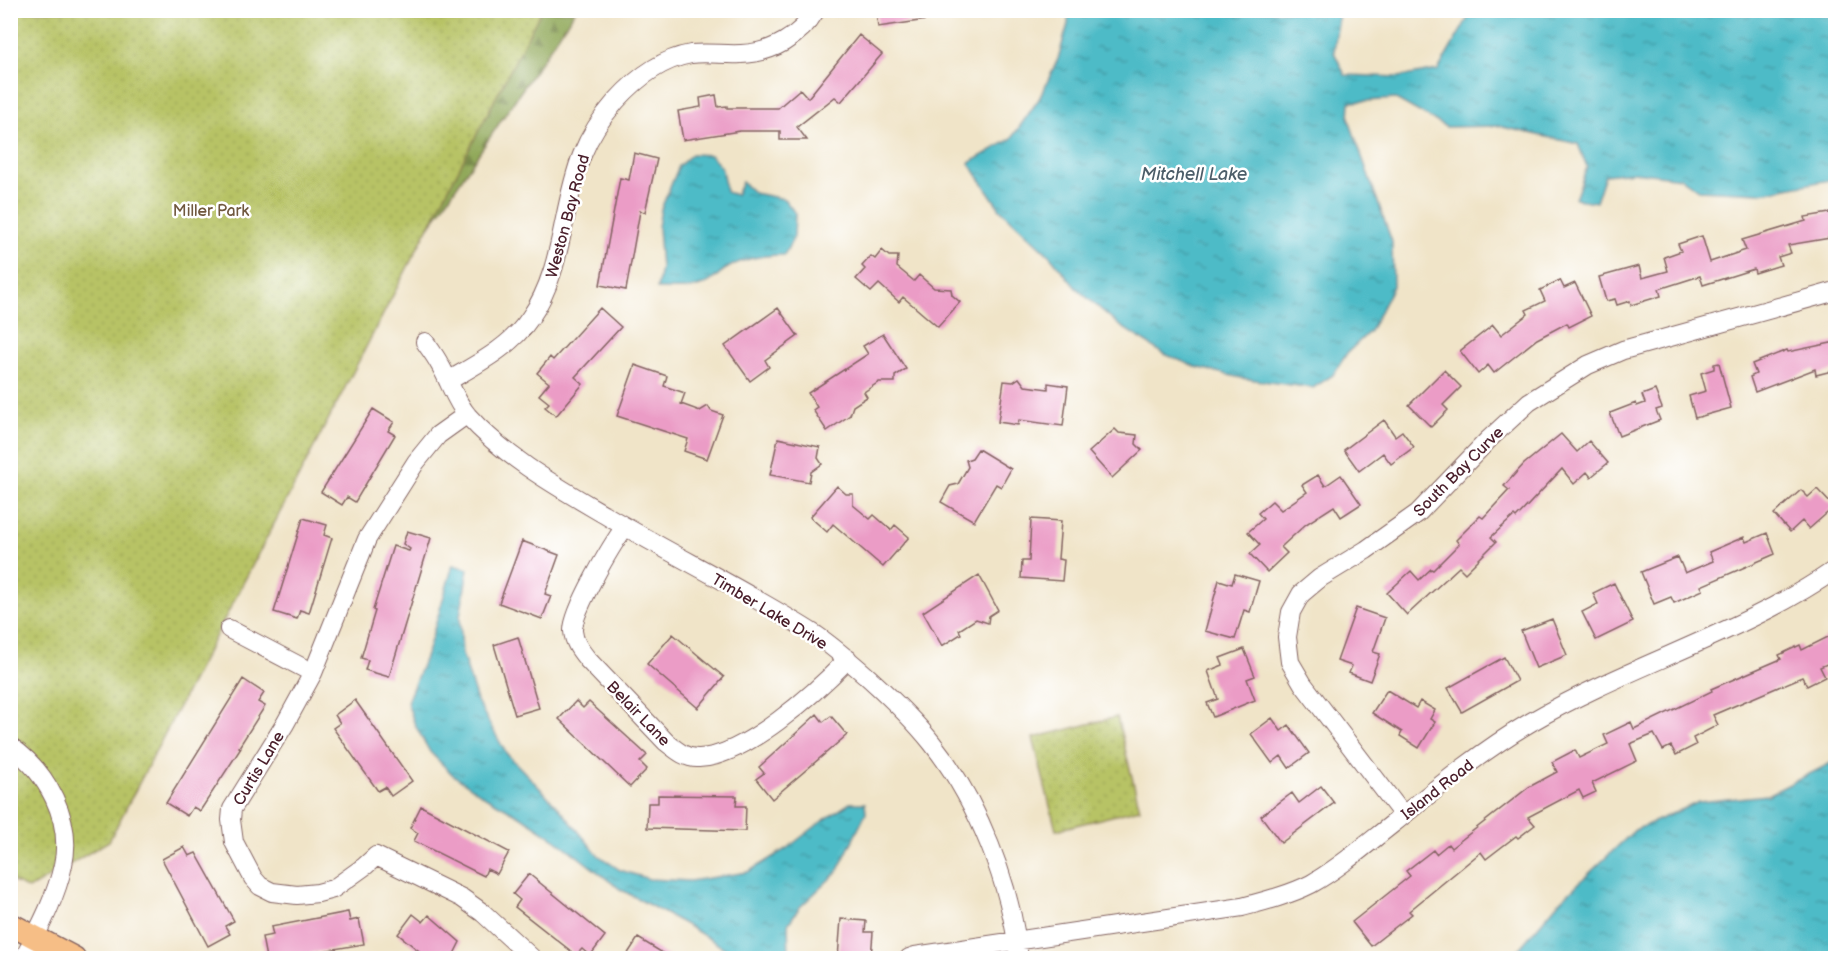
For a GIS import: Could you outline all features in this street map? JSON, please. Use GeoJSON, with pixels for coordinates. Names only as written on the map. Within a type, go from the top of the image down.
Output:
{"type":"FeatureCollection","features":[{"type":"Feature","properties":{"kind":"main road"},"geometry":{"type":"LineString","coordinates":[[10,924],[74,958]]}},
{"type":"Feature","properties":{"kind":"street","name":"Weston Bay Road"},"geometry":{"type":"LineString","coordinates":[[448,381],[510,341],[530,319],[545,292],[551,273],[572,184],[582,154],[597,126],[624,93],[642,76],[670,60],[690,54],[743,54],[768,50],[790,39],[809,22],[816,10]]}},
{"type":"Feature","properties":{"kind":"street","name":"South Bay Curve"},"geometry":{"type":"LineString","coordinates":[[1403,815],[1303,684],[1290,662],[1287,637],[1291,612],[1301,594],[1320,578],[1366,550],[1418,513],[1489,439],[1529,402],[1588,364],[1623,350],[1836,291]]}},
{"type":"Feature","properties":{"kind":"street","name":"Timber Lake Drive"},"geometry":{"type":"LineString","coordinates":[[425,342],[466,415],[511,456],[625,527],[817,636],[848,659],[892,698],[932,743],[964,792],[988,840],[1007,892],[1018,950]]}},
{"type":"Feature","properties":{"kind":"street","name":"Curtis Lane"},"geometry":{"type":"LineString","coordinates":[[466,415],[438,435],[416,462],[387,511],[367,539],[313,673],[232,809],[231,820],[234,842],[253,878],[260,886],[272,892],[297,895],[333,889],[376,856],[462,898],[483,913],[531,958]]}},
{"type":"Feature","properties":{"kind":"street","name":"Belair Lane"},"geometry":{"type":"LineString","coordinates":[[625,527],[577,612],[573,629],[577,645],[588,660],[666,742],[680,753],[697,759],[715,756],[741,747],[765,731],[848,659]]}},
{"type":"Feature","properties":{"kind":"street","name":"Island Road"},"geometry":{"type":"LineString","coordinates":[[909,958],[1018,950],[1242,908],[1277,898],[1310,884],[1340,865],[1484,753],[1530,723],[1578,697],[1772,609],[1836,569]]}},
{"type":"Feature","properties":{"kind":"street"},"geometry":{"type":"LineString","coordinates":[[229,629],[313,673]]}},
{"type":"Feature","properties":{"kind":"street"},"geometry":{"type":"LineString","coordinates":[[10,746],[36,767],[47,782],[55,799],[65,840],[64,863],[57,888],[24,958]]}},
{"type":"Feature","properties":{"kind":"green space","name":"Miller Park"},"geometry":{"type":"Polygon","coordinates":[[[10,11],[541,11],[109,841],[29,889],[10,880],[10,11]]]}},
{"type":"Feature","properties":{"kind":"green space"},"geometry":{"type":"Polygon","coordinates":[[[498,11],[575,11],[397,275],[498,11]]]}},
{"type":"Feature","properties":{"kind":"green space"},"geometry":{"type":"Polygon","coordinates":[[[1117,717],[1140,809],[1056,830],[1033,738],[1117,717]]]}},
{"type":"Feature","properties":{"kind":"water","name":"Mitchell Lake"},"geometry":{"type":"Polygon","coordinates":[[[1069,11],[1339,11],[1334,52],[1345,75],[1399,77],[1438,70],[1472,11],[1835,11],[1835,179],[1761,193],[1699,190],[1681,178],[1634,172],[1605,175],[1596,202],[1575,199],[1587,167],[1578,144],[1498,126],[1446,127],[1396,99],[1350,102],[1349,120],[1392,242],[1393,286],[1370,331],[1347,353],[1333,375],[1313,388],[1241,378],[1196,367],[1162,353],[1119,325],[1076,288],[1050,256],[1000,209],[969,163],[1011,139],[1039,99],[1058,59],[1068,24],[1069,11]]]}},
{"type":"Feature","properties":{"kind":"water"},"geometry":{"type":"Polygon","coordinates":[[[692,154],[711,155],[722,169],[726,192],[736,195],[742,182],[754,193],[784,199],[795,213],[794,237],[784,255],[739,262],[701,286],[657,289],[661,268],[658,227],[661,209],[679,166],[692,154]]]}},
{"type":"Feature","properties":{"kind":"water"},"geometry":{"type":"Polygon","coordinates":[[[453,565],[468,569],[460,616],[462,653],[477,701],[506,753],[559,808],[598,855],[620,870],[649,879],[690,881],[748,872],[786,849],[850,803],[865,803],[866,813],[837,872],[799,908],[788,924],[789,958],[740,958],[690,927],[620,889],[555,839],[453,775],[430,752],[415,725],[407,702],[428,650],[453,565]]]}},
{"type":"Feature","properties":{"kind":"water"},"geometry":{"type":"Polygon","coordinates":[[[1835,761],[1835,958],[1511,958],[1559,902],[1635,830],[1699,802],[1768,795],[1835,761]]]}},
{"type":"Feature","properties":{"kind":"building"},"geometry":{"type":"Polygon","coordinates":[[[876,10],[932,10],[933,19],[878,27],[876,10]]]}},
{"type":"Feature","properties":{"kind":"building"},"geometry":{"type":"Polygon","coordinates":[[[859,35],[882,54],[841,102],[835,97],[797,127],[807,140],[780,140],[780,131],[740,131],[683,140],[678,111],[701,107],[700,98],[716,95],[718,107],[778,108],[800,89],[808,98],[859,35]]]}},
{"type":"Feature","properties":{"kind":"building"},"geometry":{"type":"Polygon","coordinates":[[[634,153],[657,159],[645,212],[640,211],[626,290],[600,285],[620,178],[629,180],[634,153]]]}},
{"type":"Feature","properties":{"kind":"building"},"geometry":{"type":"Polygon","coordinates":[[[1836,212],[1836,237],[1788,245],[1791,253],[1778,257],[1781,265],[1755,273],[1754,269],[1703,285],[1700,276],[1659,289],[1661,296],[1631,305],[1630,301],[1617,305],[1615,299],[1606,301],[1599,277],[1639,266],[1642,278],[1668,271],[1664,257],[1681,251],[1678,244],[1702,236],[1710,262],[1746,250],[1742,240],[1806,221],[1805,217],[1836,212]]]}},
{"type":"Feature","properties":{"kind":"building"},"geometry":{"type":"Polygon","coordinates":[[[882,250],[889,256],[898,256],[897,267],[914,281],[919,275],[934,288],[951,289],[952,295],[960,302],[938,327],[903,297],[899,302],[879,284],[871,292],[856,279],[865,269],[862,266],[871,256],[875,259],[882,250]]]}},
{"type":"Feature","properties":{"kind":"building"},"geometry":{"type":"Polygon","coordinates":[[[1560,280],[1564,288],[1575,283],[1591,316],[1569,327],[1567,323],[1537,339],[1494,373],[1488,365],[1478,374],[1460,351],[1493,325],[1501,335],[1528,314],[1526,310],[1545,301],[1540,290],[1560,280]]]}},
{"type":"Feature","properties":{"kind":"building"},"geometry":{"type":"Polygon","coordinates":[[[600,308],[621,327],[575,377],[583,384],[556,416],[545,407],[549,403],[539,395],[549,383],[537,373],[550,357],[553,360],[600,308]]]}},
{"type":"Feature","properties":{"kind":"building"},"geometry":{"type":"Polygon","coordinates":[[[778,308],[798,336],[765,360],[769,367],[750,381],[725,346],[778,308]]]}},
{"type":"Feature","properties":{"kind":"building"},"geometry":{"type":"Polygon","coordinates":[[[883,334],[906,369],[895,376],[895,382],[879,382],[864,392],[867,397],[853,406],[850,415],[827,431],[813,410],[817,407],[808,393],[868,354],[863,346],[883,334]]]}},
{"type":"Feature","properties":{"kind":"building"},"geometry":{"type":"Polygon","coordinates":[[[1836,342],[1836,370],[1816,375],[1815,369],[1755,392],[1750,377],[1756,374],[1752,364],[1787,350],[1788,352],[1836,342]]]}},
{"type":"Feature","properties":{"kind":"building"},"geometry":{"type":"Polygon","coordinates":[[[1719,363],[1731,408],[1695,418],[1689,396],[1706,391],[1701,373],[1714,369],[1714,364],[1719,363]]]}},
{"type":"Feature","properties":{"kind":"building"},"geometry":{"type":"Polygon","coordinates":[[[635,365],[667,376],[664,386],[685,393],[681,404],[700,411],[708,406],[711,411],[723,415],[707,459],[684,451],[688,439],[617,416],[635,365]]]}},
{"type":"Feature","properties":{"kind":"building"},"geometry":{"type":"Polygon","coordinates":[[[1444,370],[1461,387],[1443,405],[1448,410],[1431,427],[1409,405],[1444,370]]]}},
{"type":"Feature","properties":{"kind":"building"},"geometry":{"type":"Polygon","coordinates":[[[1019,378],[1025,386],[1048,389],[1048,383],[1068,386],[1063,426],[1019,420],[1018,425],[998,422],[1004,381],[1013,382],[1019,378]]]}},
{"type":"Feature","properties":{"kind":"building"},"geometry":{"type":"Polygon","coordinates":[[[1655,390],[1662,408],[1656,410],[1660,420],[1619,436],[1610,413],[1636,403],[1637,406],[1645,403],[1642,395],[1655,390]]]}},
{"type":"Feature","properties":{"kind":"building"},"geometry":{"type":"Polygon","coordinates":[[[373,409],[394,422],[388,431],[395,435],[355,502],[347,497],[342,505],[321,492],[373,409]]]}},
{"type":"Feature","properties":{"kind":"building"},"geometry":{"type":"Polygon","coordinates":[[[1384,420],[1395,436],[1402,431],[1414,447],[1391,464],[1383,453],[1359,471],[1344,450],[1384,420]]]}},
{"type":"Feature","properties":{"kind":"building"},"geometry":{"type":"Polygon","coordinates":[[[1115,429],[1119,433],[1137,435],[1136,444],[1142,450],[1112,478],[1089,452],[1115,429]]]}},
{"type":"Feature","properties":{"kind":"building"},"geometry":{"type":"Polygon","coordinates":[[[1561,434],[1577,452],[1589,441],[1608,463],[1591,477],[1587,472],[1574,484],[1562,469],[1516,518],[1514,516],[1491,537],[1496,542],[1465,573],[1459,567],[1407,615],[1387,593],[1411,571],[1419,580],[1431,569],[1433,570],[1459,544],[1456,540],[1480,516],[1483,518],[1509,490],[1504,486],[1524,464],[1561,434]]]}},
{"type":"Feature","properties":{"kind":"building"},"geometry":{"type":"Polygon","coordinates":[[[778,438],[820,447],[818,458],[822,464],[811,472],[809,482],[770,475],[778,438]]]}},
{"type":"Feature","properties":{"kind":"building"},"geometry":{"type":"Polygon","coordinates":[[[978,449],[1011,469],[1001,487],[996,484],[974,521],[941,502],[950,486],[958,484],[968,467],[966,460],[972,458],[978,449]]]}},
{"type":"Feature","properties":{"kind":"building"},"geometry":{"type":"Polygon","coordinates":[[[1318,475],[1325,486],[1341,475],[1361,504],[1341,517],[1334,506],[1306,524],[1281,547],[1287,553],[1267,572],[1250,554],[1260,545],[1248,532],[1263,519],[1258,513],[1272,501],[1281,510],[1307,492],[1302,485],[1318,475]]]}},
{"type":"Feature","properties":{"kind":"building"},"geometry":{"type":"Polygon","coordinates":[[[837,486],[846,494],[853,494],[853,505],[870,519],[874,515],[891,530],[895,525],[909,537],[883,567],[833,524],[827,532],[810,517],[837,486]]]}},
{"type":"Feature","properties":{"kind":"building"},"geometry":{"type":"Polygon","coordinates":[[[1817,489],[1834,507],[1809,529],[1802,521],[1790,532],[1774,514],[1801,490],[1808,497],[1817,489]]]}},
{"type":"Feature","properties":{"kind":"building"},"geometry":{"type":"Polygon","coordinates":[[[303,518],[327,525],[324,535],[332,538],[309,613],[300,610],[297,619],[274,612],[303,518]]]}},
{"type":"Feature","properties":{"kind":"building"},"geometry":{"type":"Polygon","coordinates":[[[1031,519],[1061,521],[1058,559],[1064,560],[1062,581],[1021,578],[1022,561],[1029,561],[1031,519]]]}},
{"type":"Feature","properties":{"kind":"building"},"geometry":{"type":"Polygon","coordinates":[[[407,531],[431,538],[389,677],[365,670],[368,660],[361,658],[393,546],[409,551],[410,549],[403,544],[407,531]]]}},
{"type":"Feature","properties":{"kind":"building"},"geometry":{"type":"Polygon","coordinates":[[[1767,533],[1775,554],[1701,586],[1703,590],[1674,603],[1671,597],[1654,604],[1641,572],[1678,557],[1685,573],[1713,561],[1709,552],[1744,537],[1746,542],[1767,533]]]}},
{"type":"Feature","properties":{"kind":"building"},"geometry":{"type":"Polygon","coordinates":[[[522,541],[559,555],[545,594],[551,596],[542,619],[499,603],[522,541]]]}},
{"type":"Feature","properties":{"kind":"building"},"geometry":{"type":"Polygon","coordinates":[[[1235,574],[1259,581],[1250,612],[1244,610],[1235,639],[1205,631],[1219,580],[1232,584],[1235,574]]]}},
{"type":"Feature","properties":{"kind":"building"},"geometry":{"type":"Polygon","coordinates":[[[979,575],[998,610],[989,616],[988,623],[976,619],[959,630],[961,634],[942,646],[923,612],[979,575]]]}},
{"type":"Feature","properties":{"kind":"building"},"geometry":{"type":"Polygon","coordinates":[[[1614,583],[1633,622],[1596,640],[1582,612],[1598,604],[1593,593],[1614,583]]]}},
{"type":"Feature","properties":{"kind":"building"},"geometry":{"type":"Polygon","coordinates":[[[1356,608],[1385,618],[1373,652],[1380,654],[1370,681],[1349,673],[1352,666],[1337,661],[1356,608]]]}},
{"type":"Feature","properties":{"kind":"building"},"geometry":{"type":"Polygon","coordinates":[[[1552,619],[1567,655],[1536,668],[1521,631],[1552,619]]]}},
{"type":"Feature","properties":{"kind":"building"},"geometry":{"type":"Polygon","coordinates":[[[673,634],[724,677],[698,708],[647,664],[673,634]]]}},
{"type":"Feature","properties":{"kind":"building"},"geometry":{"type":"Polygon","coordinates":[[[1830,636],[1836,647],[1836,660],[1820,667],[1825,677],[1807,686],[1802,677],[1713,715],[1718,725],[1693,738],[1696,745],[1676,755],[1671,746],[1663,750],[1654,734],[1630,744],[1637,761],[1592,783],[1596,792],[1583,798],[1579,790],[1528,817],[1535,825],[1486,859],[1481,852],[1409,911],[1412,914],[1371,946],[1352,922],[1410,876],[1406,871],[1433,850],[1436,854],[1448,844],[1451,848],[1529,787],[1557,772],[1552,762],[1575,750],[1579,758],[1608,744],[1604,735],[1631,722],[1634,729],[1712,691],[1711,689],[1781,659],[1779,655],[1800,645],[1802,650],[1830,636]]]}},
{"type":"Feature","properties":{"kind":"building"},"geometry":{"type":"Polygon","coordinates":[[[518,637],[539,708],[515,715],[494,645],[518,637]]]}},
{"type":"Feature","properties":{"kind":"building"},"geometry":{"type":"Polygon","coordinates":[[[1244,649],[1255,676],[1247,679],[1255,700],[1213,717],[1207,703],[1218,699],[1208,671],[1223,665],[1220,658],[1244,649]]]}},
{"type":"Feature","properties":{"kind":"building"},"geometry":{"type":"Polygon","coordinates":[[[1504,657],[1517,681],[1462,712],[1448,688],[1504,657]]]}},
{"type":"Feature","properties":{"kind":"building"},"geometry":{"type":"Polygon","coordinates":[[[243,679],[264,693],[258,702],[265,706],[200,811],[193,807],[187,816],[166,803],[243,679]]]}},
{"type":"Feature","properties":{"kind":"building"},"geometry":{"type":"Polygon","coordinates":[[[1387,690],[1416,708],[1420,701],[1435,710],[1430,719],[1435,722],[1419,748],[1400,736],[1402,732],[1372,713],[1387,690]]]}},
{"type":"Feature","properties":{"kind":"building"},"geometry":{"type":"Polygon","coordinates":[[[355,700],[412,781],[391,796],[385,787],[378,791],[333,728],[340,723],[335,715],[355,700]]]}},
{"type":"Feature","properties":{"kind":"building"},"geometry":{"type":"Polygon","coordinates":[[[576,701],[583,708],[589,702],[647,755],[640,762],[647,769],[630,787],[559,719],[576,701]]]}},
{"type":"Feature","properties":{"kind":"building"},"geometry":{"type":"Polygon","coordinates":[[[817,714],[823,722],[831,716],[847,735],[772,799],[756,779],[764,773],[759,767],[817,714]]]}},
{"type":"Feature","properties":{"kind":"building"},"geometry":{"type":"Polygon","coordinates":[[[1272,718],[1281,731],[1289,725],[1309,753],[1289,768],[1281,756],[1272,763],[1251,734],[1272,718]]]}},
{"type":"Feature","properties":{"kind":"building"},"geometry":{"type":"Polygon","coordinates":[[[1321,786],[1334,803],[1281,843],[1261,816],[1292,793],[1299,803],[1321,786]]]}},
{"type":"Feature","properties":{"kind":"building"},"geometry":{"type":"Polygon","coordinates":[[[658,795],[737,796],[736,806],[746,806],[745,831],[647,828],[648,803],[658,803],[658,795]]]}},
{"type":"Feature","properties":{"kind":"building"},"geometry":{"type":"Polygon","coordinates":[[[421,806],[509,852],[497,874],[487,869],[484,876],[414,841],[418,833],[410,828],[421,806]]]}},
{"type":"Feature","properties":{"kind":"building"},"geometry":{"type":"Polygon","coordinates":[[[184,847],[189,856],[196,853],[234,921],[225,926],[230,934],[208,946],[162,859],[184,847]]]}},
{"type":"Feature","properties":{"kind":"building"},"geometry":{"type":"Polygon","coordinates":[[[529,874],[605,936],[590,956],[582,949],[576,955],[515,907],[520,900],[513,894],[529,874]]]}},
{"type":"Feature","properties":{"kind":"building"},"geometry":{"type":"Polygon","coordinates":[[[348,912],[350,921],[359,919],[364,944],[282,958],[266,958],[262,937],[273,935],[271,927],[348,912]]]}},
{"type":"Feature","properties":{"kind":"building"},"geometry":{"type":"Polygon","coordinates":[[[413,914],[423,922],[429,915],[460,942],[452,958],[428,958],[398,934],[413,914]]]}},
{"type":"Feature","properties":{"kind":"building"},"geometry":{"type":"Polygon","coordinates":[[[841,919],[866,921],[865,932],[873,932],[871,958],[838,958],[841,919]]]}},
{"type":"Feature","properties":{"kind":"building"},"geometry":{"type":"Polygon","coordinates":[[[638,938],[671,958],[625,958],[638,938]]]}}]}
